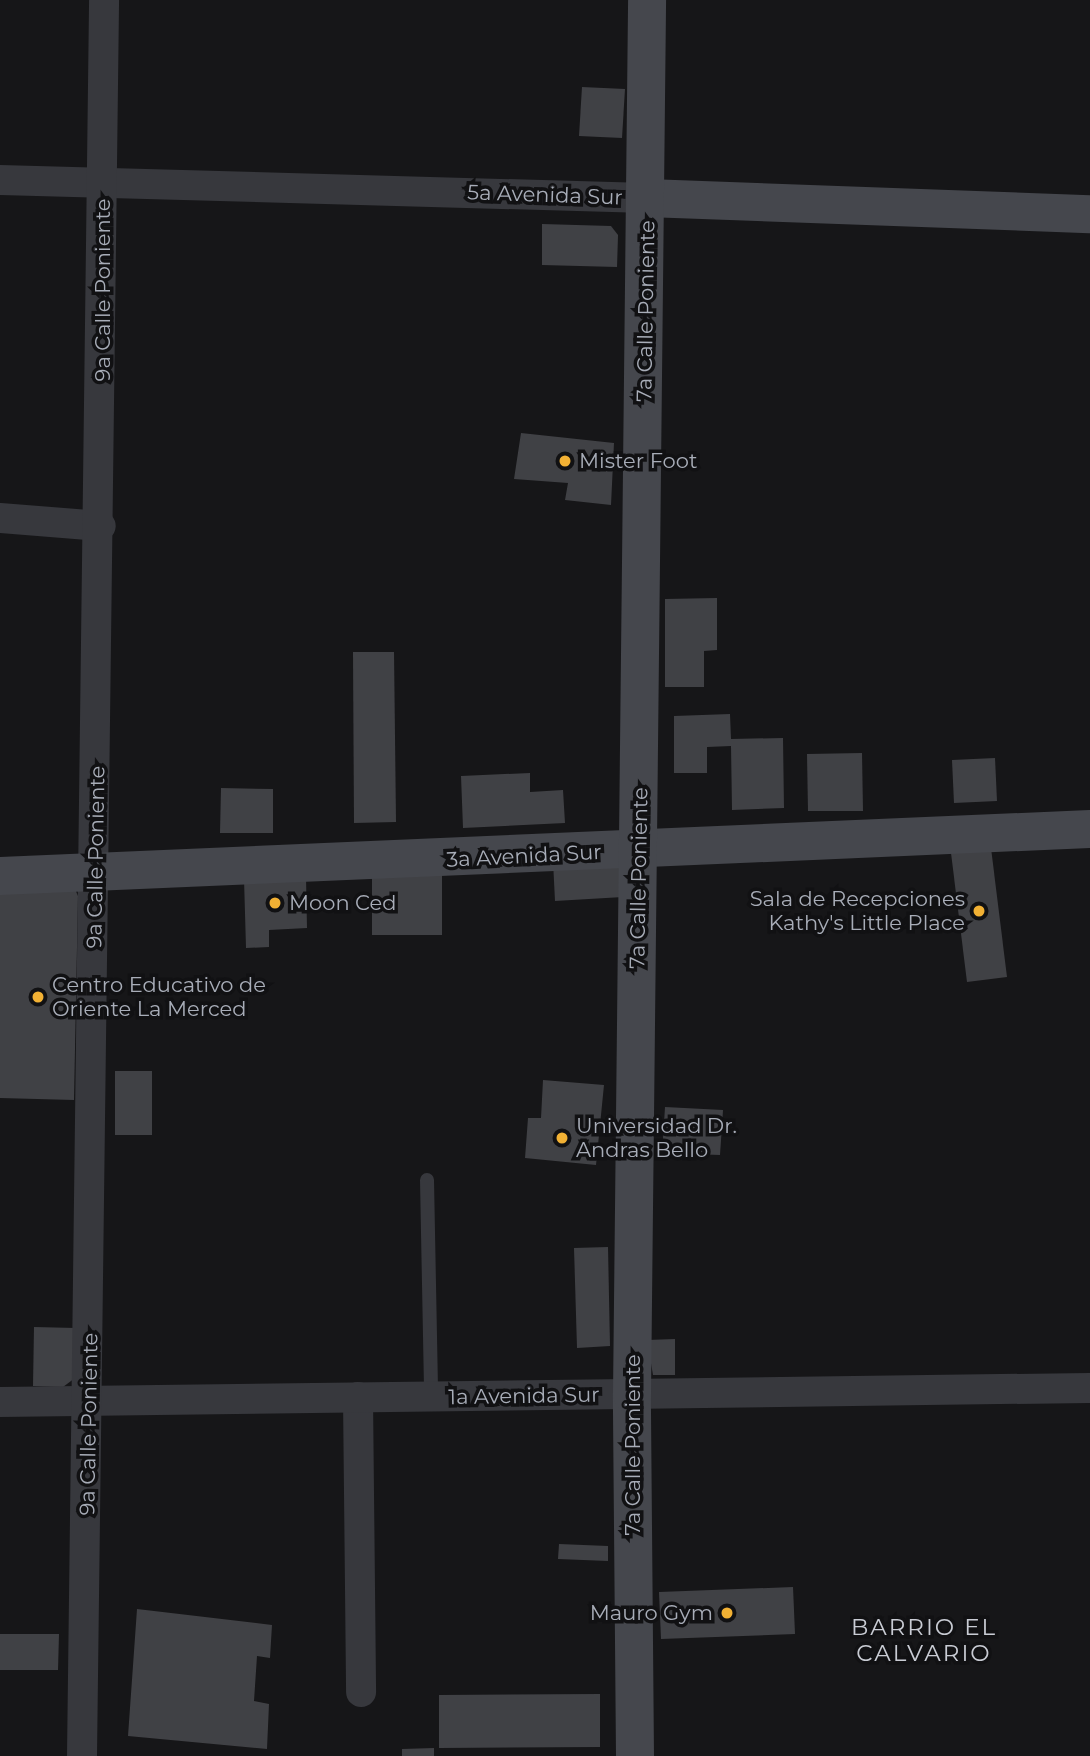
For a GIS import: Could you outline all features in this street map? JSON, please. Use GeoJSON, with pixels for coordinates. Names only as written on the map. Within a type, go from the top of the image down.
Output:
{"type":"FeatureCollection","features":[{"type":"Feature","properties":{"kind":"street","name":"9a Calle Poniente"},"geometry":{"type":"LineString","coordinates":[[82,1756],[101,526],[104,0]]}},
{"type":"Feature","properties":{"kind":"street","name":"7a Calle Poniente"},"geometry":{"type":"LineString","coordinates":[[635,1756],[632,1394],[647,198],[647,0]]}},
{"type":"Feature","properties":{"kind":"street","name":"5a Avenida Sur"},"geometry":{"type":"LineString","coordinates":[[0,180],[647,198],[1090,214]]}},
{"type":"Feature","properties":{"kind":"street"},"geometry":{"type":"LineString","coordinates":[[0,518],[101,526]]}},
{"type":"Feature","properties":{"kind":"street","name":"3a Avenida Sur"},"geometry":{"type":"LineString","coordinates":[[0,876],[96,875],[1090,830]]}},
{"type":"Feature","properties":{"kind":"street","name":"1a Avenida Sur"},"geometry":{"type":"LineString","coordinates":[[0,1402],[1090,1388]]}},
{"type":"Feature","properties":{"kind":"street"},"geometry":{"type":"LineString","coordinates":[[358,1397],[360,1692]]}},
{"type":"Feature","properties":{"kind":"lane"},"geometry":{"type":"LineString","coordinates":[[427,1180],[430,1397]]}},
{"type":"Feature","properties":{"kind":"building"},"geometry":{"type":"Polygon","coordinates":[[[582,87],[625,89],[622,138],[579,136],[582,87]]]}},
{"type":"Feature","properties":{"kind":"building"},"geometry":{"type":"Polygon","coordinates":[[[542,224],[611,226],[618,235],[617,267],[542,265],[542,224]]]}},
{"type":"Feature","properties":{"kind":"building","name":"Mister Foot"},"geometry":{"type":"Polygon","coordinates":[[[521,433],[614,443],[611,505],[565,500],[568,483],[514,479],[521,433]]]}},
{"type":"Feature","properties":{"kind":"building"},"geometry":{"type":"Polygon","coordinates":[[[717,598],[717,650],[704,651],[704,687],[665,687],[665,599],[717,598]]]}},
{"type":"Feature","properties":{"kind":"building"},"geometry":{"type":"Polygon","coordinates":[[[353,652],[394,652],[396,822],[354,823],[353,652]]]}},
{"type":"Feature","properties":{"kind":"building"},"geometry":{"type":"Polygon","coordinates":[[[730,714],[731,739],[783,738],[784,808],[732,810],[731,746],[707,747],[707,773],[674,773],[674,716],[730,714]]]}},
{"type":"Feature","properties":{"kind":"building"},"geometry":{"type":"Polygon","coordinates":[[[862,753],[863,811],[808,811],[807,754],[862,753]]]}},
{"type":"Feature","properties":{"kind":"building"},"geometry":{"type":"Polygon","coordinates":[[[995,758],[997,801],[954,803],[952,760],[995,758]]]}},
{"type":"Feature","properties":{"kind":"building"},"geometry":{"type":"Polygon","coordinates":[[[530,773],[530,792],[563,790],[565,823],[463,828],[461,776],[530,773]]]}},
{"type":"Feature","properties":{"kind":"building"},"geometry":{"type":"Polygon","coordinates":[[[221,788],[273,789],[273,833],[220,833],[221,788]]]}},
{"type":"Feature","properties":{"kind":"building","name":"Sala de Recepciones Kathy's Little Place"},"geometry":{"type":"Polygon","coordinates":[[[990,840],[1007,977],[967,982],[950,845],[990,840]]]}},
{"type":"Feature","properties":{"kind":"building"},"geometry":{"type":"Polygon","coordinates":[[[553,861],[621,867],[623,897],[555,901],[553,861]]]}},
{"type":"Feature","properties":{"kind":"building"},"geometry":{"type":"Polygon","coordinates":[[[372,864],[442,864],[442,935],[372,935],[372,864]]]}},
{"type":"Feature","properties":{"kind":"building","name":"Moon Ced"},"geometry":{"type":"Polygon","coordinates":[[[306,876],[307,928],[269,930],[269,947],[246,948],[244,879],[306,876]]]}},
{"type":"Feature","properties":{"kind":"building","name":"Centro Educativo de Oriente La Merced"},"geometry":{"type":"Polygon","coordinates":[[[0,877],[72,882],[78,896],[74,1100],[0,1098],[0,877]]]}},
{"type":"Feature","properties":{"kind":"building"},"geometry":{"type":"Polygon","coordinates":[[[115,1071],[152,1071],[152,1135],[115,1135],[115,1071]]]}},
{"type":"Feature","properties":{"kind":"building","name":"Universidad Dr. Andras Bello"},"geometry":{"type":"Polygon","coordinates":[[[543,1080],[604,1085],[596,1165],[525,1158],[528,1118],[541,1118],[543,1080]]]}},
{"type":"Feature","properties":{"kind":"building"},"geometry":{"type":"Polygon","coordinates":[[[665,1107],[723,1110],[720,1155],[662,1153],[665,1107]]]}},
{"type":"Feature","properties":{"kind":"building"},"geometry":{"type":"Polygon","coordinates":[[[608,1247],[610,1346],[577,1348],[574,1248],[608,1247]]]}},
{"type":"Feature","properties":{"kind":"building"},"geometry":{"type":"Polygon","coordinates":[[[34,1327],[76,1328],[75,1378],[63,1387],[33,1386],[34,1327]]]}},
{"type":"Feature","properties":{"kind":"building"},"geometry":{"type":"Polygon","coordinates":[[[675,1339],[675,1375],[653,1375],[647,1340],[675,1339]]]}},
{"type":"Feature","properties":{"kind":"building"},"geometry":{"type":"Polygon","coordinates":[[[559,1544],[608,1546],[608,1561],[558,1559],[559,1544]]]}},
{"type":"Feature","properties":{"kind":"building","name":"Mauro Gym"},"geometry":{"type":"Polygon","coordinates":[[[793,1587],[795,1634],[661,1639],[659,1592],[793,1587]]]}},
{"type":"Feature","properties":{"kind":"building"},"geometry":{"type":"Polygon","coordinates":[[[137,1609],[272,1625],[270,1658],[257,1656],[254,1701],[269,1704],[267,1749],[128,1736],[137,1609]]]}},
{"type":"Feature","properties":{"kind":"building"},"geometry":{"type":"Polygon","coordinates":[[[0,1634],[59,1634],[58,1670],[0,1670],[0,1634]]]}},
{"type":"Feature","properties":{"kind":"building"},"geometry":{"type":"Polygon","coordinates":[[[600,1694],[600,1747],[439,1748],[439,1695],[600,1694]]]}},
{"type":"Feature","properties":{"kind":"building"},"geometry":{"type":"Polygon","coordinates":[[[434,1748],[434,1756],[402,1756],[402,1749],[434,1748]]]}},
{"type":"Feature","properties":{"kind":"place","name":"Mister Foot"},"geometry":{"type":"Point","coordinates":[565,461]}},
{"type":"Feature","properties":{"kind":"place","name":"Moon Ced"},"geometry":{"type":"Point","coordinates":[275,903]}},
{"type":"Feature","properties":{"kind":"place","name":"Sala de Recepciones Kathy's Little Place"},"geometry":{"type":"Point","coordinates":[979,911]}},
{"type":"Feature","properties":{"kind":"place","name":"Centro Educativo de Oriente La Merced"},"geometry":{"type":"Point","coordinates":[38,997]}},
{"type":"Feature","properties":{"kind":"place","name":"Universidad Dr. Andras Bello"},"geometry":{"type":"Point","coordinates":[562,1138]}},
{"type":"Feature","properties":{"kind":"place","name":"Mauro Gym"},"geometry":{"type":"Point","coordinates":[727,1613]}},
{"type":"Feature","properties":{"kind":"district","name":"BARRIO EL CALVARIO"},"geometry":{"type":"Point","coordinates":[924,1640]}}]}
